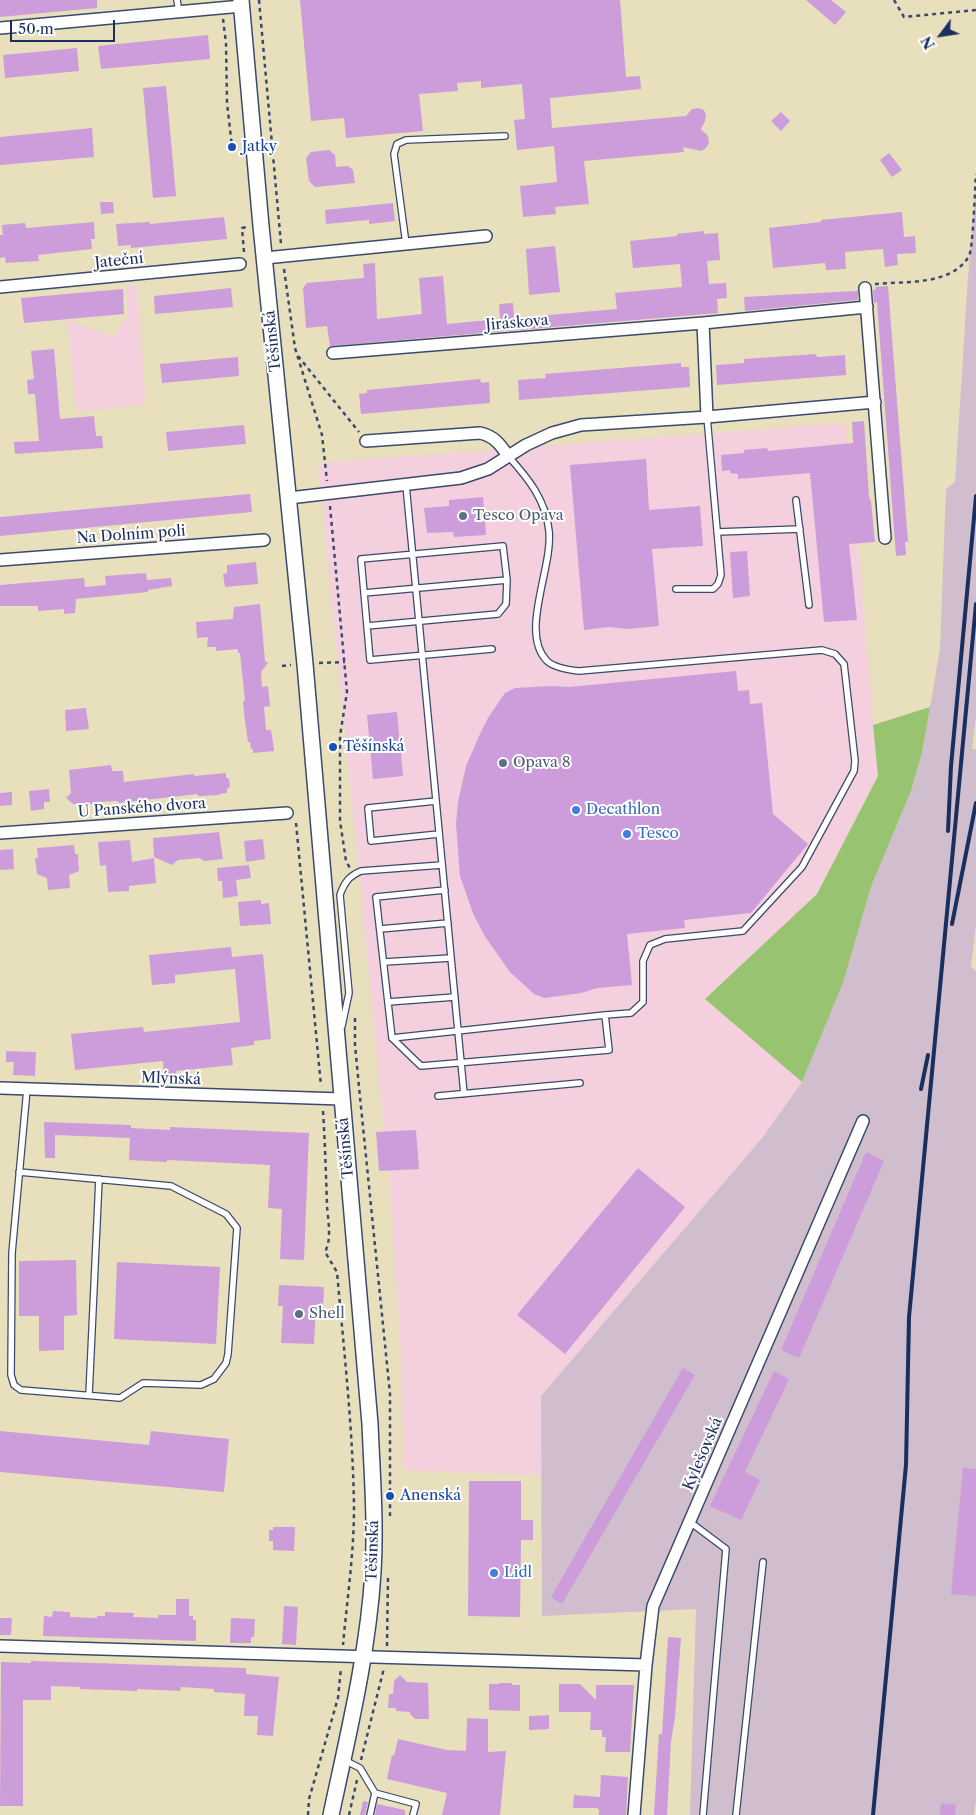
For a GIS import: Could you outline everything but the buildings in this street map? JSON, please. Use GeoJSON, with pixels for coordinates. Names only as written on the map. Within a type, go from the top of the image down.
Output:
{"type":"FeatureCollection","features":[{"type":"Feature","properties":{"kind":"street"},"geometry":{"type":"LineString","coordinates":[[0,28],[178,6],[222,8],[241,3]]}},
{"type":"Feature","properties":{"kind":"street","name":"Těšínská"},"geometry":{"type":"LineString","coordinates":[[241,3],[264,258],[289,498],[370,1424],[374,1512],[373,1572],[363,1658],[331,1815]]}},
{"type":"Feature","properties":{"kind":"street"},"geometry":{"type":"LineString","coordinates":[[264,258],[486,236]]}},
{"type":"Feature","properties":{"kind":"street","name":"Jateční"},"geometry":{"type":"LineString","coordinates":[[0,288],[240,264]]}},
{"type":"Feature","properties":{"kind":"street"},"geometry":{"type":"LineString","coordinates":[[866,288],[885,538]]}},
{"type":"Feature","properties":{"kind":"street","name":"Jiráskova"},"geometry":{"type":"LineString","coordinates":[[333,353],[703,323],[867,307]]}},
{"type":"Feature","properties":{"kind":"street"},"geometry":{"type":"LineString","coordinates":[[703,323],[707,417]]}},
{"type":"Feature","properties":{"kind":"street"},"geometry":{"type":"LineString","coordinates":[[289,498],[461,478],[488,469],[526,445],[552,433],[581,425],[707,417],[875,402]]}},
{"type":"Feature","properties":{"kind":"street"},"geometry":{"type":"LineString","coordinates":[[366,441],[480,432],[490,435],[499,443],[508,456]]}},
{"type":"Feature","properties":{"kind":"street","name":"Na Dolním poli"},"geometry":{"type":"LineString","coordinates":[[0,560],[264,540]]}},
{"type":"Feature","properties":{"kind":"street","name":"U Panského dvora"},"geometry":{"type":"LineString","coordinates":[[0,833],[291,817]]}},
{"type":"Feature","properties":{"kind":"street","name":"Mlýnská"},"geometry":{"type":"LineString","coordinates":[[0,1088],[342,1099]]}},
{"type":"Feature","properties":{"kind":"street","name":"Kylešovská"},"geometry":{"type":"LineString","coordinates":[[634,1815],[646,1665],[653,1606],[863,1121]]}},
{"type":"Feature","properties":{"kind":"street"},"geometry":{"type":"LineString","coordinates":[[0,1646],[646,1665]]}},
{"type":"Feature","properties":{"kind":"lane"},"geometry":{"type":"LineString","coordinates":[[406,244],[394,154],[397,144],[406,140],[505,136]]}},
{"type":"Feature","properties":{"kind":"lane"},"geometry":{"type":"LineString","coordinates":[[676,589],[713,589],[718,584],[721,575],[707,417]]}},
{"type":"Feature","properties":{"kind":"lane"},"geometry":{"type":"LineString","coordinates":[[392,1038],[631,1013],[643,1002],[643,961],[650,945],[665,939],[743,931],[802,867],[854,771],[855,762],[844,664],[835,654],[822,650],[579,671],[563,669],[548,662],[538,649],[535,632],[537,609],[550,546],[546,515],[535,489],[508,456]]}},
{"type":"Feature","properties":{"kind":"lane"},"geometry":{"type":"LineString","coordinates":[[406,485],[464,1094]]}},
{"type":"Feature","properties":{"kind":"lane"},"geometry":{"type":"LineString","coordinates":[[796,500],[809,605]]}},
{"type":"Feature","properties":{"kind":"lane"},"geometry":{"type":"LineString","coordinates":[[717,532],[800,529]]}},
{"type":"Feature","properties":{"kind":"lane"},"geometry":{"type":"LineString","coordinates":[[367,626],[419,623],[498,614],[506,604],[503,546],[361,559],[370,660],[492,649]]}},
{"type":"Feature","properties":{"kind":"lane"},"geometry":{"type":"LineString","coordinates":[[364,593],[506,580]]}},
{"type":"Feature","properties":{"kind":"lane"},"geometry":{"type":"LineString","coordinates":[[436,801],[368,808],[371,841],[439,834]]}},
{"type":"Feature","properties":{"kind":"lane"},"geometry":{"type":"LineString","coordinates":[[338,1045],[348,993],[340,895],[346,880],[353,874],[361,871],[442,865]]}},
{"type":"Feature","properties":{"kind":"lane"},"geometry":{"type":"LineString","coordinates":[[445,890],[376,897],[392,1038],[421,1066],[609,1050],[605,1015]]}},
{"type":"Feature","properties":{"kind":"lane"},"geometry":{"type":"LineString","coordinates":[[380,929],[448,923]]}},
{"type":"Feature","properties":{"kind":"lane"},"geometry":{"type":"LineString","coordinates":[[384,962],[451,958]]}},
{"type":"Feature","properties":{"kind":"lane"},"geometry":{"type":"LineString","coordinates":[[388,1002],[455,997]]}},
{"type":"Feature","properties":{"kind":"lane"},"geometry":{"type":"LineString","coordinates":[[438,1096],[580,1083]]}},
{"type":"Feature","properties":{"kind":"lane"},"geometry":{"type":"LineString","coordinates":[[19,1172],[171,1186],[226,1214],[236,1228],[228,1354],[226,1363],[214,1379],[201,1385],[143,1382],[120,1398],[21,1390],[14,1385],[11,1375],[12,1253],[19,1172],[27,1089]]}},
{"type":"Feature","properties":{"kind":"lane"},"geometry":{"type":"LineString","coordinates":[[89,1395],[99,1179]]}},
{"type":"Feature","properties":{"kind":"lane"},"geometry":{"type":"LineString","coordinates":[[690,1521],[726,1549],[702,1815]]}},
{"type":"Feature","properties":{"kind":"lane"},"geometry":{"type":"LineString","coordinates":[[736,1815],[763,1562]]}},
{"type":"Feature","properties":{"kind":"lane"},"geometry":{"type":"LineString","coordinates":[[343,1759],[360,1768],[375,1793],[370,1815]]}},
{"type":"Feature","properties":{"kind":"lane"},"geometry":{"type":"LineString","coordinates":[[375,1793],[416,1804],[413,1815]]}},
{"type":"Feature","properties":{"kind":"path"},"geometry":{"type":"LineString","coordinates":[[259,0],[282,256],[297,354],[322,435],[329,494],[347,692],[340,736],[340,821],[346,861],[353,874]]}},
{"type":"Feature","properties":{"kind":"path"},"geometry":{"type":"LineString","coordinates":[[894,0],[904,18],[976,10]]}},
{"type":"Feature","properties":{"kind":"path"},"geometry":{"type":"LineString","coordinates":[[222,8],[226,44],[227,102],[232,147]]}},
{"type":"Feature","properties":{"kind":"path"},"geometry":{"type":"LineString","coordinates":[[866,288],[872,284],[933,279],[957,268],[970,255],[976,174]]}},
{"type":"Feature","properties":{"kind":"path"},"geometry":{"type":"LineString","coordinates":[[297,354],[366,441]]}},
{"type":"Feature","properties":{"kind":"path"},"geometry":{"type":"LineString","coordinates":[[291,817],[322,1099],[329,1235],[328,1247],[325,1252],[337,1272],[354,1510],[352,1571],[338,1698],[309,1799],[308,1815]]}},
{"type":"Feature","properties":{"kind":"path"},"geometry":{"type":"LineString","coordinates":[[354,1009],[355,1045],[369,1198]]}},
{"type":"Feature","properties":{"kind":"shaded area"},"geometry":{"type":"Polygon","coordinates":[[[976,190],[976,716],[972,749],[976,749],[976,925],[971,966],[976,971],[976,1801],[974,1815],[690,1815],[696,1609],[542,1616],[541,1396],[763,1137],[802,1082],[843,983],[871,887],[911,791],[922,753],[940,649],[946,489],[955,482],[968,277],[976,190]]]}},
{"type":"Feature","properties":{"kind":"shaded area"},"geometry":{"type":"Polygon","coordinates":[[[126,286],[137,286],[146,404],[77,412],[67,320],[114,337],[128,314],[126,286]]]}},
{"type":"Feature","properties":{"kind":"shaded area"},"geometry":{"type":"Polygon","coordinates":[[[845,423],[860,567],[878,776],[817,894],[705,999],[802,1082],[763,1137],[541,1396],[541,1475],[404,1470],[401,1354],[391,1195],[318,463],[845,423]]]}},
{"type":"Feature","properties":{"kind":"green space"},"geometry":{"type":"Polygon","coordinates":[[[930,707],[922,753],[911,791],[871,887],[843,983],[802,1082],[705,999],[817,894],[878,776],[873,725],[930,707]]]}},
{"type":"Feature","properties":{"kind":"railway"},"geometry":{"type":"LineString","coordinates":[[948,831],[951,766],[976,496]]}},
{"type":"Feature","properties":{"kind":"railway"},"geometry":{"type":"LineString","coordinates":[[873,1815],[906,1465],[909,1317],[976,604]]}},
{"type":"Feature","properties":{"kind":"railway"},"geometry":{"type":"LineString","coordinates":[[952,924],[976,803]]}},
{"type":"Feature","properties":{"kind":"railway"},"geometry":{"type":"LineString","coordinates":[[921,1089],[928,1055]]}},
{"type":"Feature","properties":{"kind":"place","name":"Jatky"},"geometry":{"type":"Point","coordinates":[232,147]}},
{"type":"Feature","properties":{"kind":"place","name":"Tesco Opava"},"geometry":{"type":"Point","coordinates":[463,516]}},
{"type":"Feature","properties":{"kind":"place","name":"Těšínská"},"geometry":{"type":"Point","coordinates":[333,747]}},
{"type":"Feature","properties":{"kind":"place","name":"Opava 8"},"geometry":{"type":"Point","coordinates":[503,763]}},
{"type":"Feature","properties":{"kind":"place","name":"Decathlon"},"geometry":{"type":"Point","coordinates":[576,810]}},
{"type":"Feature","properties":{"kind":"place","name":"Tesco"},"geometry":{"type":"Point","coordinates":[627,834]}},
{"type":"Feature","properties":{"kind":"place","name":"Shell"},"geometry":{"type":"Point","coordinates":[299,1314]}},
{"type":"Feature","properties":{"kind":"place","name":"Anenská"},"geometry":{"type":"Point","coordinates":[390,1496]}},
{"type":"Feature","properties":{"kind":"place","name":"Lidl"},"geometry":{"type":"Point","coordinates":[494,1573]}}]}
